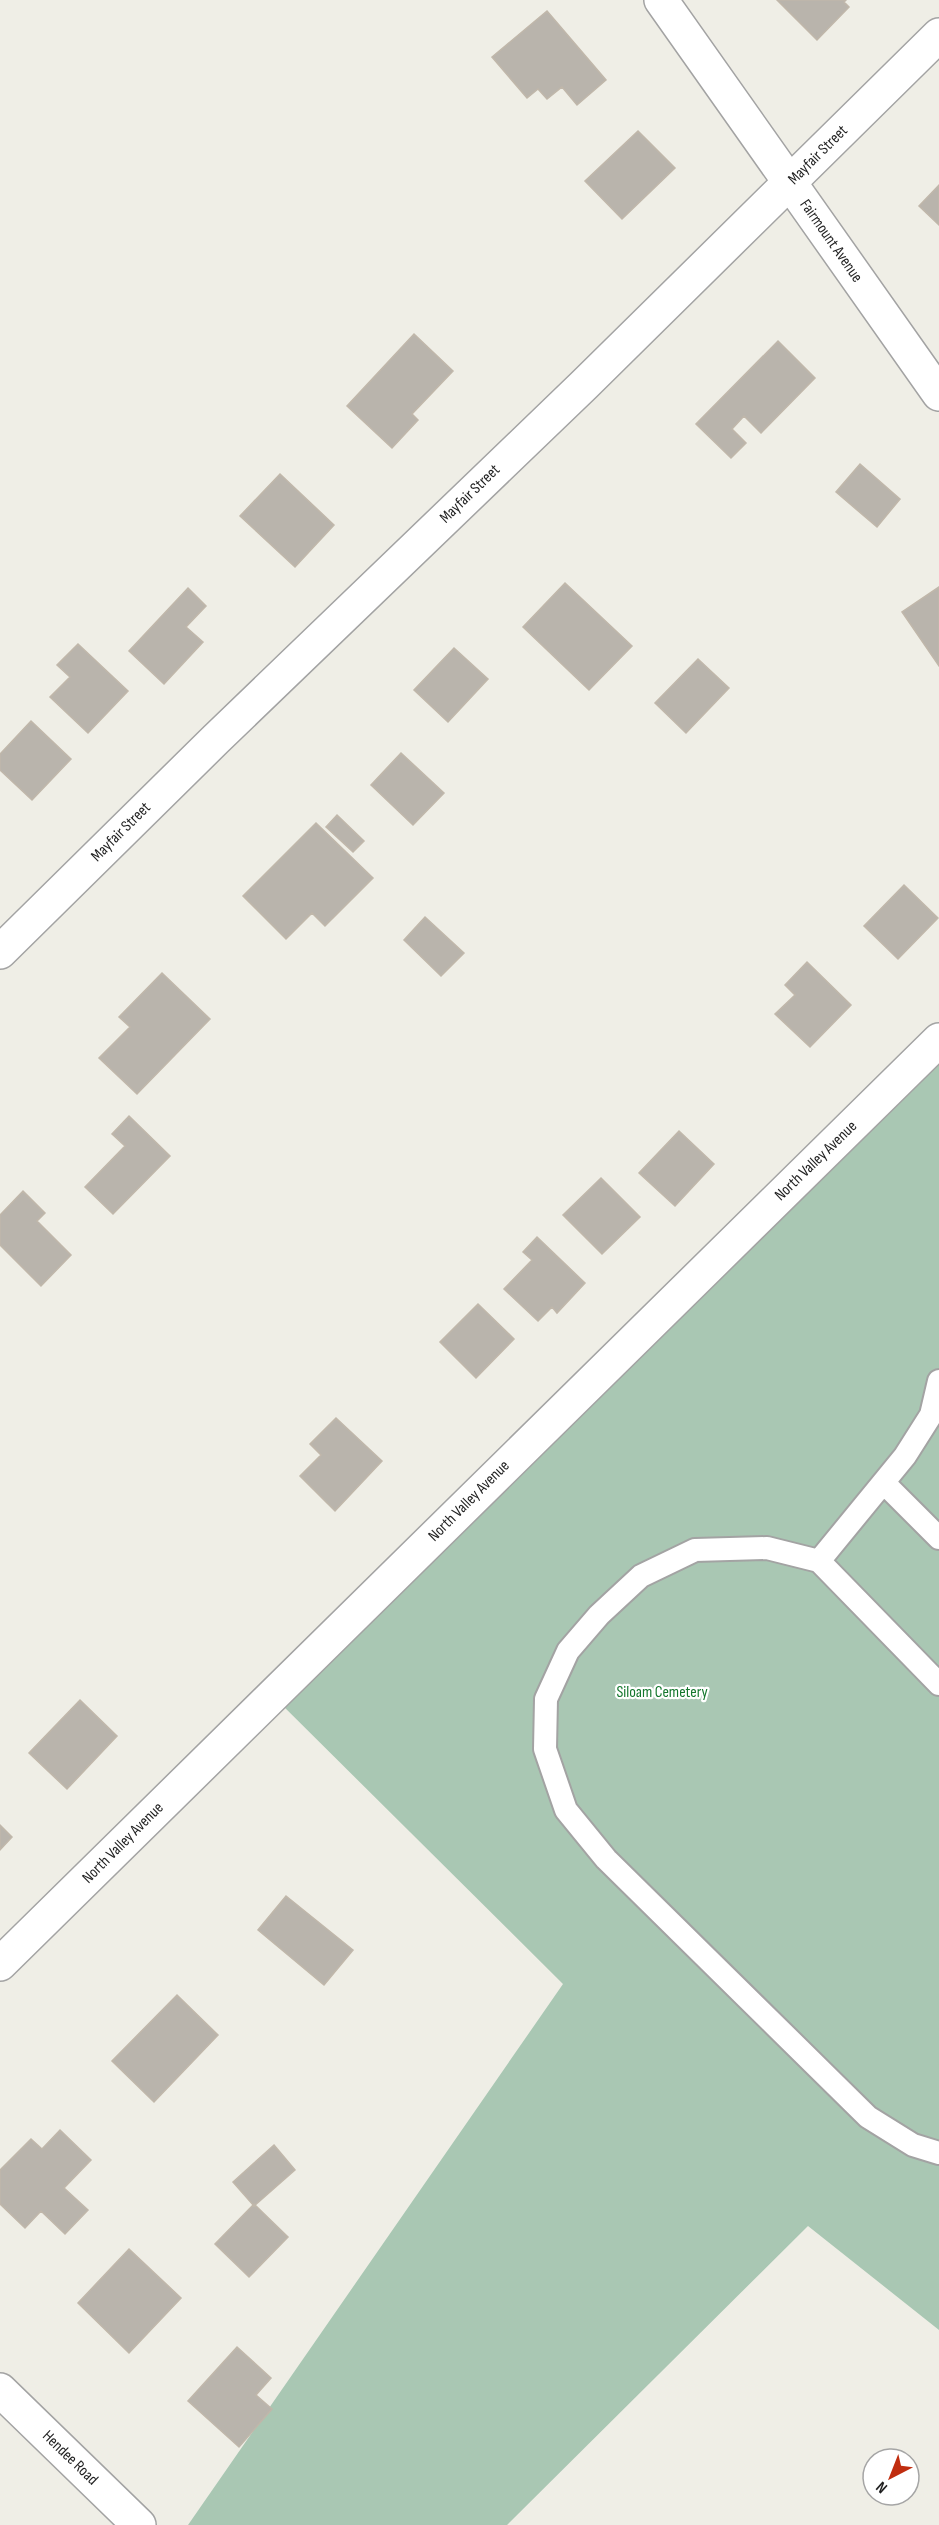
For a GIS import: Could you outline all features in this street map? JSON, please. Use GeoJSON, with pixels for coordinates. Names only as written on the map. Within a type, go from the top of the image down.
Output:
{"type":"FeatureCollection","features":[{"type":"Feature","properties":{"kind":"street","name":"Fairmount Avenue"},"geometry":{"type":"LineString","coordinates":[[661,0],[939,394]]}},
{"type":"Feature","properties":{"kind":"street","name":"Mayfair Street"},"geometry":{"type":"LineString","coordinates":[[0,952],[215,740],[584,385],[939,35]]}},
{"type":"Feature","properties":{"kind":"street","name":"North Valley Avenue"},"geometry":{"type":"LineString","coordinates":[[0,1964],[939,1040]]}},
{"type":"Feature","properties":{"kind":"street","name":"Hendee Road"},"geometry":{"type":"LineString","coordinates":[[5,2404],[140,2525]]}},
{"type":"Feature","properties":{"kind":"lane"},"geometry":{"type":"LineString","coordinates":[[819,1561],[905,1456],[931,1415],[939,1381]]}},
{"type":"Feature","properties":{"kind":"lane"},"geometry":{"type":"LineString","coordinates":[[884,1483],[939,1538]]}},
{"type":"Feature","properties":{"kind":"lane"},"geometry":{"type":"LineString","coordinates":[[939,1684],[819,1561],[767,1548],[695,1550],[640,1576],[599,1615],[568,1651],[546,1699],[545,1749],[566,1810],[606,1859],[868,2117],[913,2145],[939,2153]]}},
{"type":"Feature","properties":{"kind":"green space","name":"Siloam Cemetery"},"geometry":{"type":"Polygon","coordinates":[[[939,1029],[939,2330],[808,2226],[507,2525],[188,2525],[563,1984],[269,1692],[939,1029]]]}},
{"type":"Feature","properties":{"kind":"building"},"geometry":{"type":"Polygon","coordinates":[[[777,0],[846,0],[844,2],[849,7],[817,40],[777,0]]]}},
{"type":"Feature","properties":{"kind":"building"},"geometry":{"type":"Polygon","coordinates":[[[547,11],[606,80],[577,105],[562,87],[547,99],[538,89],[527,98],[492,57],[547,11]]]}},
{"type":"Feature","properties":{"kind":"building"},"geometry":{"type":"Polygon","coordinates":[[[638,131],[675,168],[622,219],[585,181],[638,131]]]}},
{"type":"Feature","properties":{"kind":"building"},"geometry":{"type":"Polygon","coordinates":[[[939,185],[939,225],[919,206],[939,185]]]}},
{"type":"Feature","properties":{"kind":"building"},"geometry":{"type":"Polygon","coordinates":[[[414,334],[453,371],[412,414],[418,420],[392,448],[347,406],[414,334]]]}},
{"type":"Feature","properties":{"kind":"building"},"geometry":{"type":"Polygon","coordinates":[[[778,341],[815,378],[761,433],[744,416],[732,429],[746,443],[731,458],[696,424],[778,341]]]}},
{"type":"Feature","properties":{"kind":"building"},"geometry":{"type":"Polygon","coordinates":[[[860,464],[900,499],[877,527],[836,492],[860,464]]]}},
{"type":"Feature","properties":{"kind":"building"},"geometry":{"type":"Polygon","coordinates":[[[280,474],[334,525],[295,567],[240,516],[280,474]]]}},
{"type":"Feature","properties":{"kind":"building"},"geometry":{"type":"Polygon","coordinates":[[[565,583],[632,646],[589,690],[523,627],[565,583]]]}},
{"type":"Feature","properties":{"kind":"building"},"geometry":{"type":"Polygon","coordinates":[[[939,587],[939,666],[902,612],[939,587]]]}},
{"type":"Feature","properties":{"kind":"building"},"geometry":{"type":"Polygon","coordinates":[[[188,588],[206,606],[186,627],[203,642],[164,684],[129,651],[188,588]]]}},
{"type":"Feature","properties":{"kind":"building"},"geometry":{"type":"Polygon","coordinates":[[[78,644],[128,691],[88,733],[50,697],[70,677],[57,665],[78,644]]]}},
{"type":"Feature","properties":{"kind":"building"},"geometry":{"type":"Polygon","coordinates":[[[454,648],[488,679],[448,722],[414,690],[454,648]]]}},
{"type":"Feature","properties":{"kind":"building"},"geometry":{"type":"Polygon","coordinates":[[[698,659],[729,688],[686,733],[655,703],[698,659]]]}},
{"type":"Feature","properties":{"kind":"building"},"geometry":{"type":"Polygon","coordinates":[[[31,721],[71,759],[32,800],[0,770],[0,754],[31,721]]]}},
{"type":"Feature","properties":{"kind":"building"},"geometry":{"type":"Polygon","coordinates":[[[401,753],[444,793],[413,825],[371,785],[401,753]]]}},
{"type":"Feature","properties":{"kind":"building"},"geometry":{"type":"Polygon","coordinates":[[[337,815],[364,841],[353,852],[326,827],[337,815]]]}},
{"type":"Feature","properties":{"kind":"building"},"geometry":{"type":"Polygon","coordinates":[[[316,823],[373,878],[325,926],[312,913],[286,939],[243,896],[316,823]]]}},
{"type":"Feature","properties":{"kind":"building"},"geometry":{"type":"Polygon","coordinates":[[[904,885],[938,918],[898,959],[864,926],[904,885]]]}},
{"type":"Feature","properties":{"kind":"building"},"geometry":{"type":"Polygon","coordinates":[[[425,917],[464,953],[441,976],[404,940],[425,917]]]}},
{"type":"Feature","properties":{"kind":"building"},"geometry":{"type":"Polygon","coordinates":[[[807,962],[851,1005],[810,1047],[775,1014],[795,995],[785,985],[807,962]]]}},
{"type":"Feature","properties":{"kind":"building"},"geometry":{"type":"Polygon","coordinates":[[[162,973],[210,1019],[137,1094],[99,1058],[130,1027],[119,1017],[162,973]]]}},
{"type":"Feature","properties":{"kind":"building"},"geometry":{"type":"Polygon","coordinates":[[[129,1116],[170,1156],[113,1214],[85,1187],[125,1146],[112,1134],[129,1116]]]}},
{"type":"Feature","properties":{"kind":"building"},"geometry":{"type":"Polygon","coordinates":[[[679,1131],[714,1164],[675,1206],[639,1173],[679,1131]]]}},
{"type":"Feature","properties":{"kind":"building"},"geometry":{"type":"Polygon","coordinates":[[[601,1178],[640,1217],[602,1254],[563,1215],[601,1178]]]}},
{"type":"Feature","properties":{"kind":"building"},"geometry":{"type":"Polygon","coordinates":[[[23,1191],[45,1213],[37,1221],[71,1255],[41,1286],[0,1245],[0,1215],[23,1191]]]}},
{"type":"Feature","properties":{"kind":"building"},"geometry":{"type":"Polygon","coordinates":[[[537,1237],[585,1283],[557,1313],[552,1307],[538,1321],[504,1289],[532,1260],[523,1252],[537,1237]]]}},
{"type":"Feature","properties":{"kind":"building"},"geometry":{"type":"Polygon","coordinates":[[[478,1304],[514,1339],[476,1378],[440,1342],[478,1304]]]}},
{"type":"Feature","properties":{"kind":"building"},"geometry":{"type":"Polygon","coordinates":[[[336,1418],[382,1461],[335,1511],[300,1476],[321,1455],[310,1444],[336,1418]]]}},
{"type":"Feature","properties":{"kind":"building"},"geometry":{"type":"Polygon","coordinates":[[[80,1700],[117,1736],[67,1789],[29,1753],[80,1700]]]}},
{"type":"Feature","properties":{"kind":"building"},"geometry":{"type":"Polygon","coordinates":[[[0,1825],[12,1837],[0,1850],[0,1825]]]}},
{"type":"Feature","properties":{"kind":"building"},"geometry":{"type":"Polygon","coordinates":[[[286,1896],[353,1950],[324,1985],[258,1930],[286,1896]]]}},
{"type":"Feature","properties":{"kind":"building"},"geometry":{"type":"Polygon","coordinates":[[[177,1995],[218,2035],[154,2102],[112,2061],[177,1995]]]}},
{"type":"Feature","properties":{"kind":"building"},"geometry":{"type":"Polygon","coordinates":[[[60,2130],[91,2160],[64,2188],[88,2210],[65,2234],[41,2211],[25,2228],[0,2204],[0,2170],[31,2139],[42,2149],[60,2130]]]}},
{"type":"Feature","properties":{"kind":"building"},"geometry":{"type":"Polygon","coordinates":[[[274,2145],[295,2170],[254,2206],[233,2182],[274,2145]]]}},
{"type":"Feature","properties":{"kind":"building"},"geometry":{"type":"Polygon","coordinates":[[[254,2204],[288,2237],[249,2277],[215,2244],[254,2204]]]}},
{"type":"Feature","properties":{"kind":"building"},"geometry":{"type":"Polygon","coordinates":[[[129,2249],[181,2298],[129,2353],[78,2303],[129,2249]]]}},
{"type":"Feature","properties":{"kind":"building"},"geometry":{"type":"Polygon","coordinates":[[[237,2347],[271,2378],[256,2395],[272,2409],[239,2447],[188,2401],[237,2347]]]}}]}
